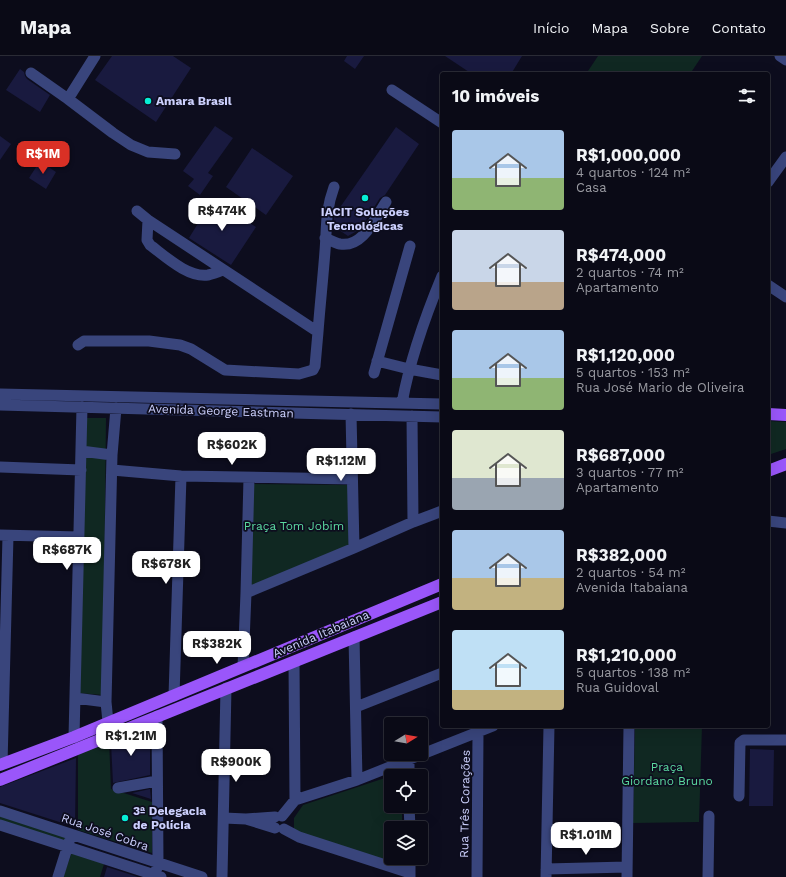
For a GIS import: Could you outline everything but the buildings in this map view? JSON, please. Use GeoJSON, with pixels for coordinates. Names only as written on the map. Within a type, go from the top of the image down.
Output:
{"type":"FeatureCollection","features":[{"type":"Feature","properties":{"kind":"main road"},"geometry":{"type":"LineString","coordinates":[[770,414],[786,415]]}},
{"type":"Feature","properties":{"kind":"main road"},"geometry":{"type":"LineString","coordinates":[[770,469],[786,464]]}},
{"type":"Feature","properties":{"kind":"main road","name":"Avenida Itabaiana"},"geometry":{"type":"LineString","coordinates":[[1,764],[74,737],[440,585]]}},
{"type":"Feature","properties":{"kind":"main road","name":"Avenida Itabaiana"},"geometry":{"type":"LineString","coordinates":[[0,780],[440,603]]}},
{"type":"Feature","properties":{"kind":"street"},"geometry":{"type":"LineString","coordinates":[[68,99],[96,56]]}},
{"type":"Feature","properties":{"kind":"street"},"geometry":{"type":"LineString","coordinates":[[780,56],[786,60]]}},
{"type":"Feature","properties":{"kind":"street"},"geometry":{"type":"LineString","coordinates":[[31,73],[131,145],[148,152],[175,154]]}},
{"type":"Feature","properties":{"kind":"street"},"geometry":{"type":"LineString","coordinates":[[392,90],[440,121]]}},
{"type":"Feature","properties":{"kind":"street"},"geometry":{"type":"LineString","coordinates":[[770,179],[786,157]]}},
{"type":"Feature","properties":{"kind":"street"},"geometry":{"type":"LineString","coordinates":[[78,345],[84,341],[94,340],[149,341],[180,345],[191,349],[225,370],[299,374],[313,370],[315,366],[328,203],[334,187]]}},
{"type":"Feature","properties":{"kind":"street"},"geometry":{"type":"LineString","coordinates":[[325,238],[339,244],[354,244],[363,237],[386,202]]}},
{"type":"Feature","properties":{"kind":"street"},"geometry":{"type":"LineString","coordinates":[[137,211],[148,220],[318,332]]}},
{"type":"Feature","properties":{"kind":"street"},"geometry":{"type":"LineString","coordinates":[[148,220],[147,240],[150,245],[184,269],[195,274],[207,275],[223,270]]}},
{"type":"Feature","properties":{"kind":"street"},"geometry":{"type":"LineString","coordinates":[[374,373],[410,246]]}},
{"type":"Feature","properties":{"kind":"street"},"geometry":{"type":"LineString","coordinates":[[402,403],[410,369],[427,313],[440,281]]}},
{"type":"Feature","properties":{"kind":"street"},"geometry":{"type":"LineString","coordinates":[[770,286],[786,298]]}},
{"type":"Feature","properties":{"kind":"street"},"geometry":{"type":"LineString","coordinates":[[377,361],[440,376]]}},
{"type":"Feature","properties":{"kind":"street","name":"Avenida George Eastman"},"geometry":{"type":"LineString","coordinates":[[0,394],[440,404]]}},
{"type":"Feature","properties":{"kind":"street","name":"Avenida George Eastman"},"geometry":{"type":"LineString","coordinates":[[0,405],[440,417]]}},
{"type":"Feature","properties":{"kind":"street"},"geometry":{"type":"LineString","coordinates":[[74,737],[82,407]]}},
{"type":"Feature","properties":{"kind":"street"},"geometry":{"type":"LineString","coordinates":[[108,722],[106,702],[112,455],[116,408]]}},
{"type":"Feature","properties":{"kind":"street"},"geometry":{"type":"LineString","coordinates":[[352,414],[354,548]]}},
{"type":"Feature","properties":{"kind":"street"},"geometry":{"type":"LineString","coordinates":[[412,416],[413,522]]}},
{"type":"Feature","properties":{"kind":"street"},"geometry":{"type":"LineString","coordinates":[[81,450],[112,455]]}},
{"type":"Feature","properties":{"kind":"street"},"geometry":{"type":"LineString","coordinates":[[0,467],[81,470]]}},
{"type":"Feature","properties":{"kind":"street"},"geometry":{"type":"LineString","coordinates":[[112,470],[181,476],[352,479]]}},
{"type":"Feature","properties":{"kind":"street"},"geometry":{"type":"LineString","coordinates":[[174,696],[181,476]]}},
{"type":"Feature","properties":{"kind":"street"},"geometry":{"type":"LineString","coordinates":[[243,667],[249,478]]}},
{"type":"Feature","properties":{"kind":"street"},"geometry":{"type":"LineString","coordinates":[[246,593],[440,512]]}},
{"type":"Feature","properties":{"kind":"street"},"geometry":{"type":"LineString","coordinates":[[770,521],[786,522]]}},
{"type":"Feature","properties":{"kind":"street"},"geometry":{"type":"LineString","coordinates":[[1,764],[4,536],[79,538]]}},
{"type":"Feature","properties":{"kind":"street"},"geometry":{"type":"LineString","coordinates":[[354,637],[357,780]]}},
{"type":"Feature","properties":{"kind":"street"},"geometry":{"type":"LineString","coordinates":[[294,662],[295,800]]}},
{"type":"Feature","properties":{"kind":"street"},"geometry":{"type":"LineString","coordinates":[[356,707],[440,674]]}},
{"type":"Feature","properties":{"kind":"street"},"geometry":{"type":"LineString","coordinates":[[222,877],[226,688]]}},
{"type":"Feature","properties":{"kind":"street"},"geometry":{"type":"LineString","coordinates":[[75,698],[106,702]]}},
{"type":"Feature","properties":{"kind":"street"},"geometry":{"type":"LineString","coordinates":[[157,716],[157,876]]}},
{"type":"Feature","properties":{"kind":"street"},"geometry":{"type":"LineString","coordinates":[[428,752],[488,728]]}},
{"type":"Feature","properties":{"kind":"street"},"geometry":{"type":"LineString","coordinates":[[549,728],[546,873],[627,872],[629,728]]}},
{"type":"Feature","properties":{"kind":"street","name":"Rua Três Corações"},"geometry":{"type":"LineString","coordinates":[[477,877],[478,732]]}},
{"type":"Feature","properties":{"kind":"street"},"geometry":{"type":"LineString","coordinates":[[739,796],[740,743],[744,740],[786,740]]}},
{"type":"Feature","properties":{"kind":"street"},"geometry":{"type":"LineString","coordinates":[[279,822],[295,800],[357,780],[406,761]]}},
{"type":"Feature","properties":{"kind":"street"},"geometry":{"type":"LineString","coordinates":[[118,788],[157,781]]}},
{"type":"Feature","properties":{"kind":"street","name":"Rua José Cobra"},"geometry":{"type":"LineString","coordinates":[[0,812],[202,877]]}},
{"type":"Feature","properties":{"kind":"street"},"geometry":{"type":"LineString","coordinates":[[708,877],[709,816]]}},
{"type":"Feature","properties":{"kind":"street"},"geometry":{"type":"LineString","coordinates":[[224,818],[279,822],[300,837],[410,875]]}},
{"type":"Feature","properties":{"kind":"street","name":"Rua José Cobra"},"geometry":{"type":"LineString","coordinates":[[0,825],[157,876]]}},
{"type":"Feature","properties":{"kind":"street"},"geometry":{"type":"LineString","coordinates":[[58,877],[72,834]]}},
{"type":"Feature","properties":{"kind":"green space"},"geometry":{"type":"Polygon","coordinates":[[[598,56],[702,56],[691,72],[587,72],[598,56]]]}},
{"type":"Feature","properties":{"kind":"green space"},"geometry":{"type":"Polygon","coordinates":[[[84,418],[106,418],[103,695],[78,693],[84,418]]]}},
{"type":"Feature","properties":{"kind":"green space"},"geometry":{"type":"Polygon","coordinates":[[[770,421],[786,422],[786,449],[770,454],[770,421]]]}},
{"type":"Feature","properties":{"kind":"green space","name":"Praça Tom Jobim"},"geometry":{"type":"Polygon","coordinates":[[[253,484],[350,485],[350,549],[251,589],[253,484]]]}},
{"type":"Feature","properties":{"kind":"green space","name":"Praça Giordano Bruno"},"geometry":{"type":"Polygon","coordinates":[[[635,728],[702,728],[699,822],[633,823],[635,728]]]}},
{"type":"Feature","properties":{"kind":"green space"},"geometry":{"type":"Polygon","coordinates":[[[109,739],[111,789],[152,802],[152,853],[78,830],[78,752],[109,739]]]}},
{"type":"Feature","properties":{"kind":"green space"},"geometry":{"type":"Polygon","coordinates":[[[384,778],[384,813],[402,813],[402,821],[384,821],[384,861],[307,839],[294,829],[294,818],[303,805],[384,778]]]}},
{"type":"Feature","properties":{"kind":"green space"},"geometry":{"type":"Polygon","coordinates":[[[0,813],[69,835],[66,846],[0,824],[0,813]]]}},
{"type":"Feature","properties":{"kind":"green space"},"geometry":{"type":"Polygon","coordinates":[[[72,852],[104,864],[100,877],[63,877],[72,852]]]}},
{"type":"Feature","properties":{"kind":"place","name":"Amara Brasil"},"geometry":{"type":"Point","coordinates":[148,101]}},
{"type":"Feature","properties":{"kind":"place","name":"IACIT Soluções Tecnológicas"},"geometry":{"type":"Point","coordinates":[365,198]}},
{"type":"Feature","properties":{"kind":"place","name":"3ª Delegacia de Polícia"},"geometry":{"type":"Point","coordinates":[125,818]}}]}
